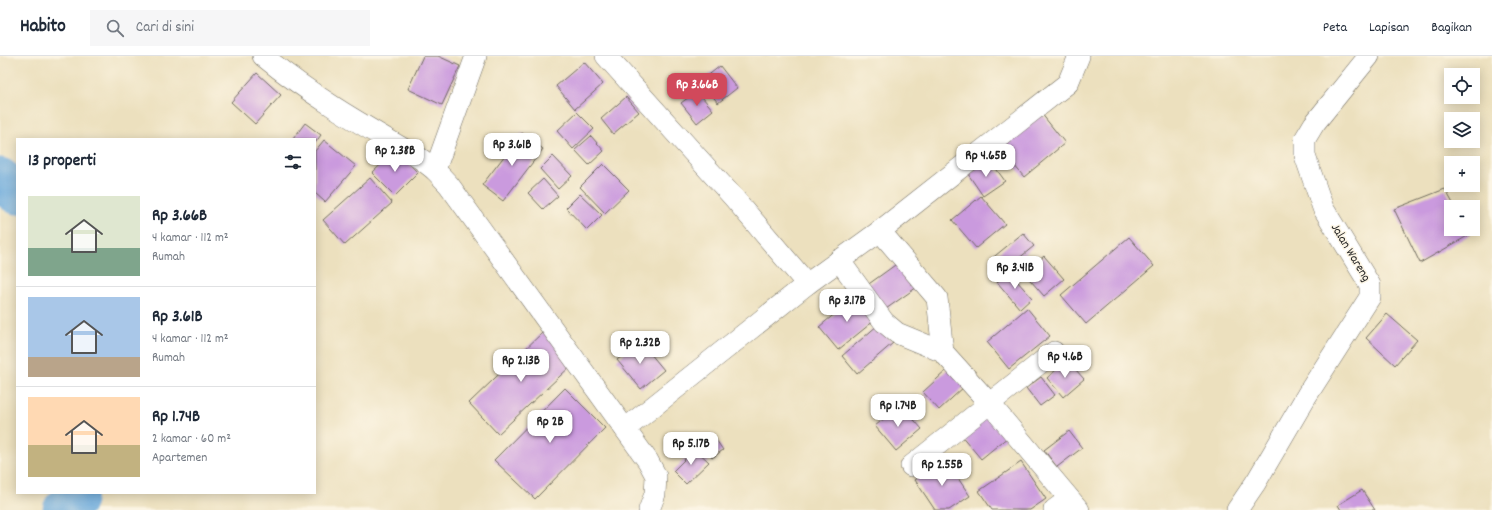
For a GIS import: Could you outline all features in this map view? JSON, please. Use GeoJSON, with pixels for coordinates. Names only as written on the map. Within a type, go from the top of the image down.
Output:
{"type":"FeatureCollection","features":[{"type":"Feature","properties":{"kind":"street"},"geometry":{"type":"LineString","coordinates":[[263,56],[328,104],[421,159],[435,170],[449,185],[648,461],[656,476],[655,494],[648,510]]}},
{"type":"Feature","properties":{"kind":"street"},"geometry":{"type":"LineString","coordinates":[[435,170],[476,56]]}},
{"type":"Feature","properties":{"kind":"street"},"geometry":{"type":"LineString","coordinates":[[606,56],[734,198],[807,284]]}},
{"type":"Feature","properties":{"kind":"street"},"geometry":{"type":"LineString","coordinates":[[625,429],[807,284],[880,230],[1068,83],[1078,56]]}},
{"type":"Feature","properties":{"kind":"street","name":"Jalan Wareng"},"geometry":{"type":"LineString","coordinates":[[1237,510],[1256,482],[1307,394],[1370,297],[1370,285],[1323,208],[1305,156],[1305,138],[1314,124],[1369,56]]}},
{"type":"Feature","properties":{"kind":"street"},"geometry":{"type":"LineString","coordinates":[[880,230],[937,298],[943,352]]}},
{"type":"Feature","properties":{"kind":"street"},"geometry":{"type":"LineString","coordinates":[[839,260],[884,322],[897,333],[943,352],[990,404],[1067,506]]}},
{"type":"Feature","properties":{"kind":"street"},"geometry":{"type":"LineString","coordinates":[[911,466],[1054,352]]}},
{"type":"Feature","properties":{"kind":"building"},"geometry":{"type":"Polygon","coordinates":[[[423,56],[438,56],[460,66],[442,105],[408,89],[423,56]]]}},
{"type":"Feature","properties":{"kind":"building"},"geometry":{"type":"Polygon","coordinates":[[[584,62],[603,84],[575,109],[556,86],[584,62]]]}},
{"type":"Feature","properties":{"kind":"building"},"geometry":{"type":"Polygon","coordinates":[[[720,66],[737,88],[718,103],[701,81],[720,66]]]}},
{"type":"Feature","properties":{"kind":"building"},"geometry":{"type":"Polygon","coordinates":[[[257,73],[281,95],[255,124],[231,102],[257,73]]]}},
{"type":"Feature","properties":{"kind":"building"},"geometry":{"type":"Polygon","coordinates":[[[697,91],[713,110],[697,123],[681,103],[697,91]]]}},
{"type":"Feature","properties":{"kind":"building"},"geometry":{"type":"Polygon","coordinates":[[[626,97],[639,112],[613,134],[601,119],[626,97]]]}},
{"type":"Feature","properties":{"kind":"building"},"geometry":{"type":"Polygon","coordinates":[[[577,112],[594,129],[573,149],[557,131],[577,112]]]}},
{"type":"Feature","properties":{"kind":"building"},"geometry":{"type":"Polygon","coordinates":[[[1041,113],[1065,143],[1024,177],[999,147],[1041,113]]]}},
{"type":"Feature","properties":{"kind":"building"},"geometry":{"type":"Polygon","coordinates":[[[305,123],[321,135],[316,142],[316,138],[294,138],[305,123]]]}},
{"type":"Feature","properties":{"kind":"building"},"geometry":{"type":"Polygon","coordinates":[[[522,133],[543,149],[503,201],[482,185],[522,133]]]}},
{"type":"Feature","properties":{"kind":"building"},"geometry":{"type":"Polygon","coordinates":[[[591,136],[604,151],[589,165],[575,150],[591,136]]]}},
{"type":"Feature","properties":{"kind":"building"},"geometry":{"type":"Polygon","coordinates":[[[324,140],[356,166],[325,202],[316,194],[316,150],[324,140]]]}},
{"type":"Feature","properties":{"kind":"building"},"geometry":{"type":"Polygon","coordinates":[[[396,150],[418,173],[395,196],[372,173],[396,150]]]}},
{"type":"Feature","properties":{"kind":"building"},"geometry":{"type":"Polygon","coordinates":[[[553,156],[572,176],[558,189],[540,169],[553,156]]]}},
{"type":"Feature","properties":{"kind":"building"},"geometry":{"type":"Polygon","coordinates":[[[989,159],[1005,181],[983,196],[968,174],[989,159]]]}},
{"type":"Feature","properties":{"kind":"building"},"geometry":{"type":"Polygon","coordinates":[[[603,164],[629,190],[605,213],[580,187],[603,164]]]}},
{"type":"Feature","properties":{"kind":"building"},"geometry":{"type":"Polygon","coordinates":[[[370,178],[392,203],[345,245],[323,220],[370,178]]]}},
{"type":"Feature","properties":{"kind":"building"},"geometry":{"type":"Polygon","coordinates":[[[543,179],[558,196],[543,209],[528,193],[543,179]]]}},
{"type":"Feature","properties":{"kind":"building"},"geometry":{"type":"Polygon","coordinates":[[[1444,189],[1444,192],[1447,192],[1451,200],[1444,200],[1444,236],[1467,236],[1420,263],[1394,209],[1444,189]]]}},
{"type":"Feature","properties":{"kind":"building"},"geometry":{"type":"Polygon","coordinates":[[[580,194],[602,215],[587,230],[566,208],[580,194]]]}},
{"type":"Feature","properties":{"kind":"building"},"geometry":{"type":"Polygon","coordinates":[[[981,196],[1005,224],[976,248],[952,220],[981,196]]]}},
{"type":"Feature","properties":{"kind":"building"},"geometry":{"type":"Polygon","coordinates":[[[1023,233],[1034,246],[1001,273],[990,260],[1023,233]]]}},
{"type":"Feature","properties":{"kind":"building"},"geometry":{"type":"Polygon","coordinates":[[[1129,237],[1154,266],[1086,324],[1061,295],[1129,237]]]}},
{"type":"Feature","properties":{"kind":"building"},"geometry":{"type":"Polygon","coordinates":[[[1044,256],[1064,279],[1044,296],[1024,273],[1044,256]]]}},
{"type":"Feature","properties":{"kind":"building"},"geometry":{"type":"Polygon","coordinates":[[[902,260],[920,285],[883,311],[866,286],[902,260]]]}},
{"type":"Feature","properties":{"kind":"building"},"geometry":{"type":"Polygon","coordinates":[[[1009,272],[1032,298],[1020,309],[997,282],[1009,272]]]}},
{"type":"Feature","properties":{"kind":"building"},"geometry":{"type":"Polygon","coordinates":[[[856,296],[875,320],[838,350],[819,327],[856,296]]]}},
{"type":"Feature","properties":{"kind":"building"},"geometry":{"type":"Polygon","coordinates":[[[1027,308],[1050,336],[1009,369],[987,342],[1027,308]]]}},
{"type":"Feature","properties":{"kind":"building"},"geometry":{"type":"Polygon","coordinates":[[[1387,314],[1417,340],[1395,365],[1366,338],[1387,314]]]}},
{"type":"Feature","properties":{"kind":"building"},"geometry":{"type":"Polygon","coordinates":[[[878,325],[893,343],[857,374],[842,356],[878,325]]]}},
{"type":"Feature","properties":{"kind":"building"},"geometry":{"type":"Polygon","coordinates":[[[544,331],[574,363],[498,434],[469,403],[544,331]]]}},
{"type":"Feature","properties":{"kind":"building"},"geometry":{"type":"Polygon","coordinates":[[[640,341],[664,370],[641,389],[617,360],[640,341]]]}},
{"type":"Feature","properties":{"kind":"building"},"geometry":{"type":"Polygon","coordinates":[[[1067,360],[1084,379],[1063,397],[1047,378],[1067,360]]]}},
{"type":"Feature","properties":{"kind":"building"},"geometry":{"type":"Polygon","coordinates":[[[949,368],[965,386],[939,410],[923,392],[949,368]]]}},
{"type":"Feature","properties":{"kind":"building"},"geometry":{"type":"Polygon","coordinates":[[[1041,377],[1055,395],[1040,406],[1026,388],[1041,377]]]}},
{"type":"Feature","properties":{"kind":"building"},"geometry":{"type":"Polygon","coordinates":[[[565,388],[605,428],[535,499],[494,460],[565,388]]]}},
{"type":"Feature","properties":{"kind":"building"},"geometry":{"type":"Polygon","coordinates":[[[901,405],[922,429],[896,451],[875,426],[901,405]]]}},
{"type":"Feature","properties":{"kind":"building"},"geometry":{"type":"Polygon","coordinates":[[[988,411],[1008,437],[981,459],[960,434],[988,411]]]}},
{"type":"Feature","properties":{"kind":"building"},"geometry":{"type":"Polygon","coordinates":[[[1069,431],[1082,448],[1057,467],[1044,450],[1069,431]]]}},
{"type":"Feature","properties":{"kind":"building"},"geometry":{"type":"Polygon","coordinates":[[[712,434],[723,450],[712,458],[701,441],[712,434]]]}},
{"type":"Feature","properties":{"kind":"building"},"geometry":{"type":"Polygon","coordinates":[[[695,449],[709,462],[686,484],[673,471],[695,449]]]}},
{"type":"Feature","properties":{"kind":"building"},"geometry":{"type":"Polygon","coordinates":[[[945,459],[970,496],[949,510],[935,510],[915,480],[945,459]]]}},
{"type":"Feature","properties":{"kind":"building"},"geometry":{"type":"Polygon","coordinates":[[[1021,462],[1046,499],[1030,510],[992,510],[979,491],[1021,462]]]}},
{"type":"Feature","properties":{"kind":"building"},"geometry":{"type":"Polygon","coordinates":[[[1362,490],[1375,510],[1341,510],[1338,505],[1362,490]]]}},
{"type":"Feature","properties":{"kind":"waterway"},"geometry":{"type":"LineString","coordinates":[[0,179],[16,192]]}},
{"type":"Feature","properties":{"kind":"waterway"},"geometry":{"type":"LineString","coordinates":[[64,510],[75,499],[76,494]]}}]}
